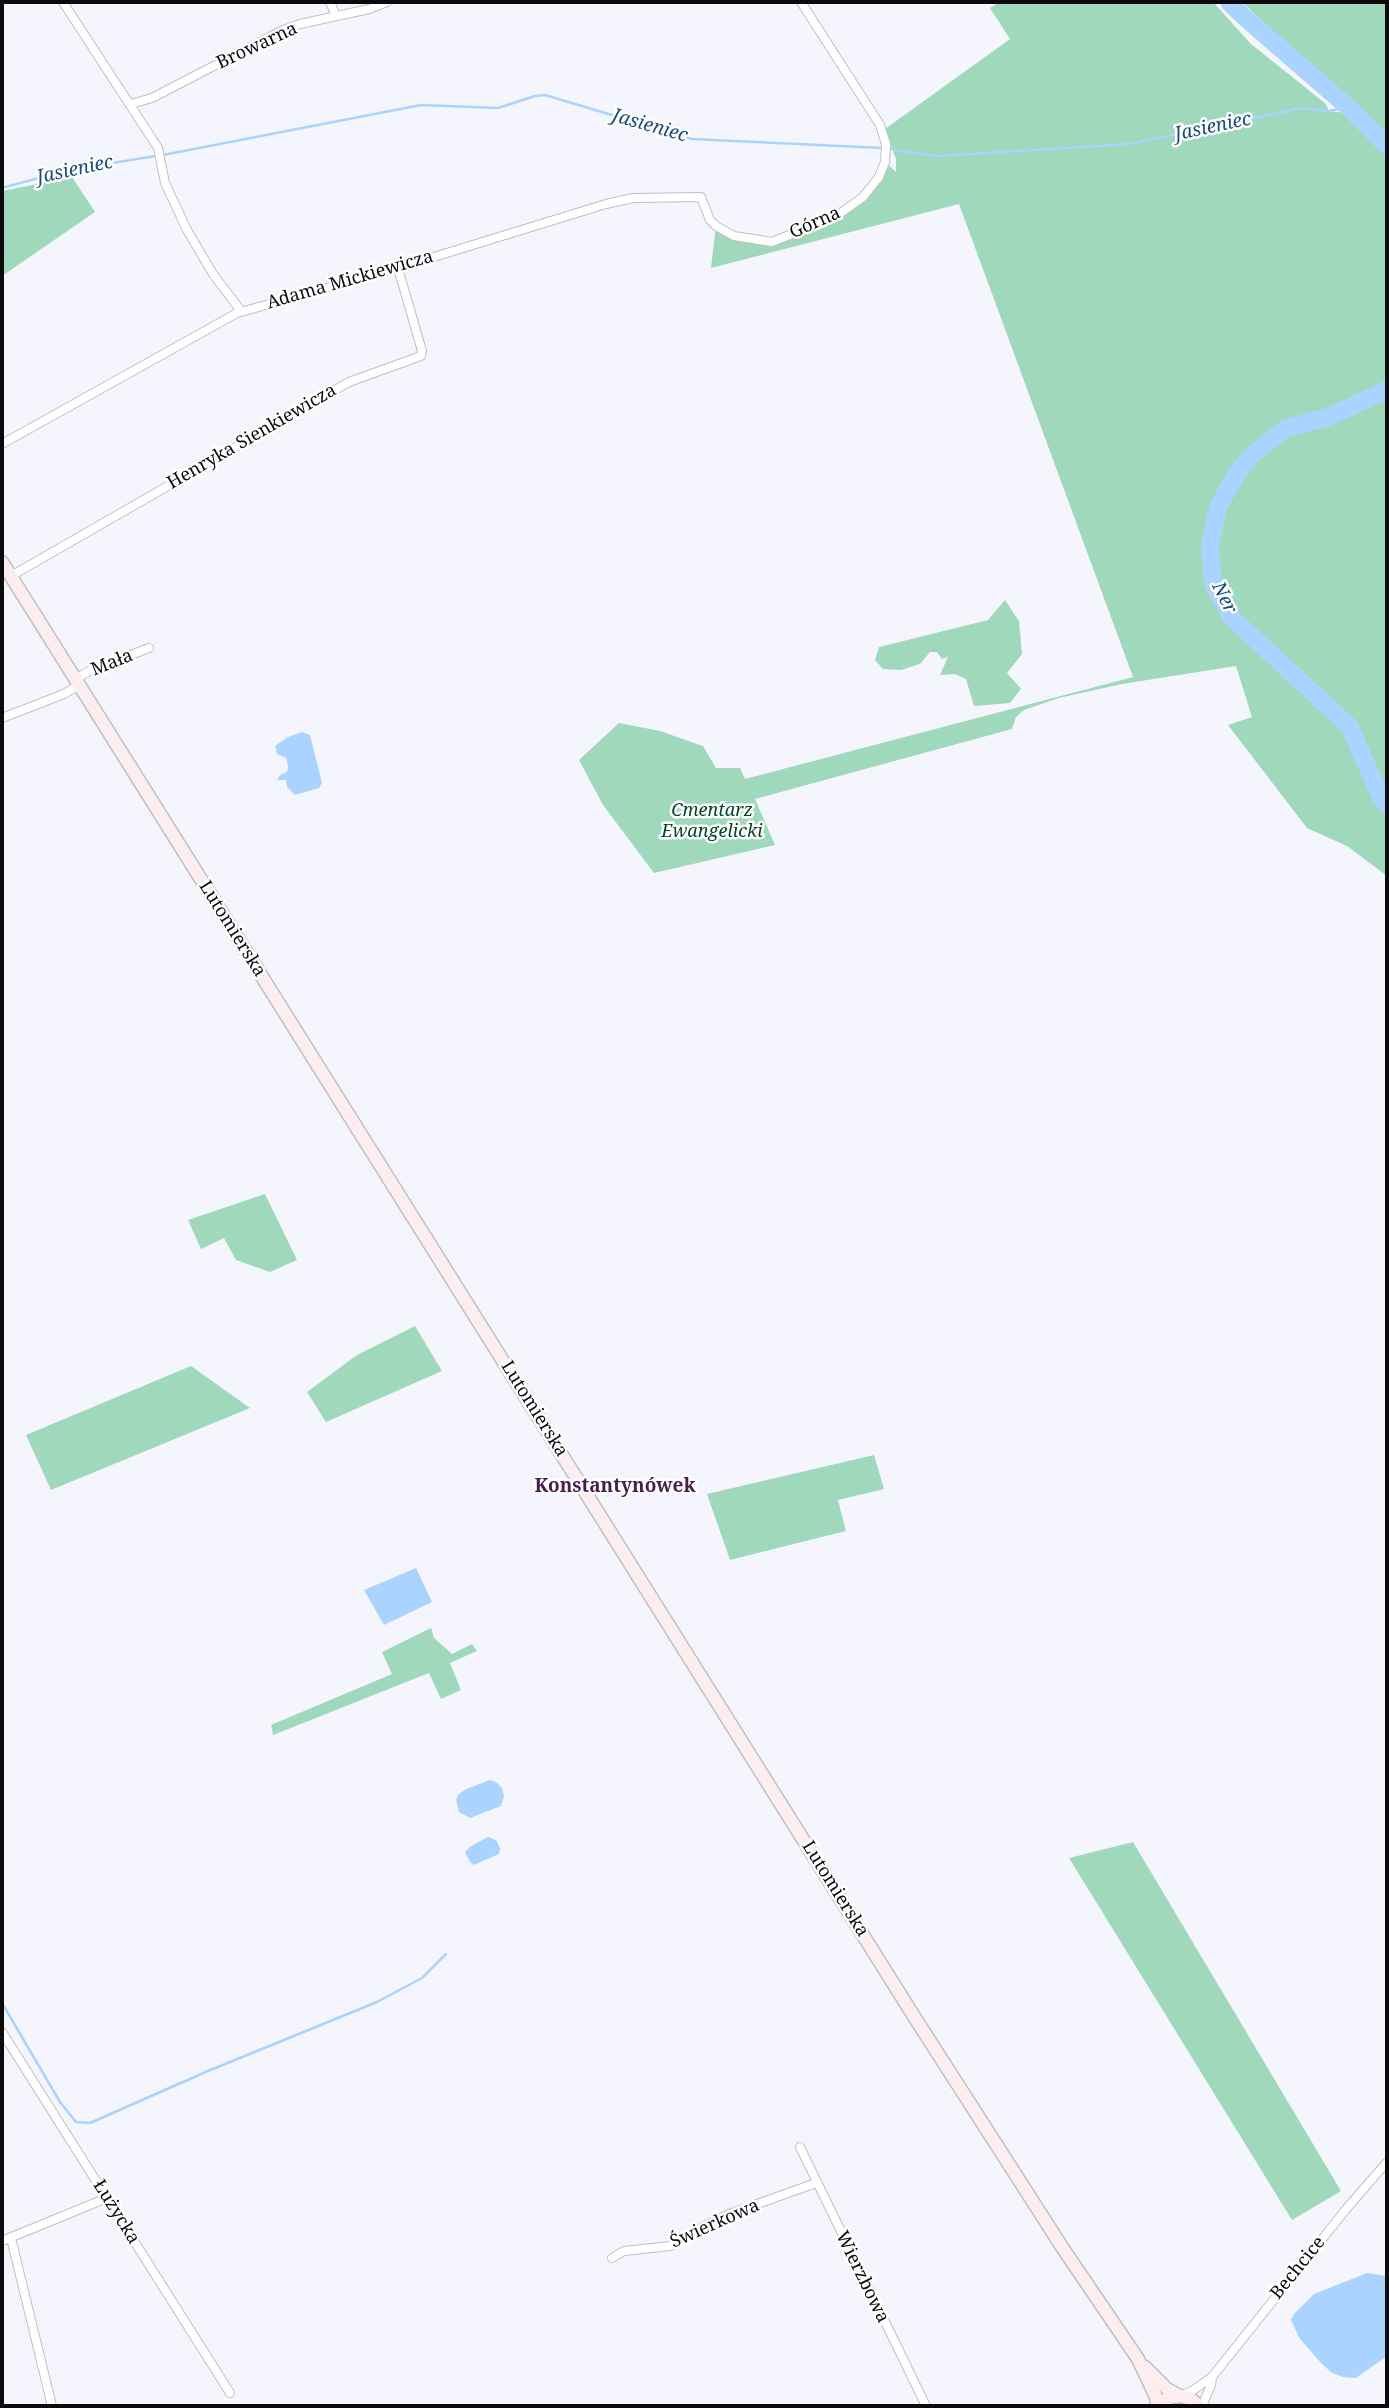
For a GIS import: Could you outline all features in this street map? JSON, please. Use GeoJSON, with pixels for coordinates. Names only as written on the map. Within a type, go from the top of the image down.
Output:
{"type":"FeatureCollection","features":[{"type":"Feature","properties":{"kind":"main road","name":"Lutomierska"},"geometry":{"type":"LineString","coordinates":[[2,562],[915,2018],[1062,2247],[1138,2359],[1158,2406]]}},
{"type":"Feature","properties":{"kind":"main road","name":"Lutomierska"},"geometry":{"type":"LineString","coordinates":[[1138,2359],[1167,2389],[1201,2406]]}},
{"type":"Feature","properties":{"kind":"main road"},"geometry":{"type":"LineString","coordinates":[[1158,2406],[1168,2398],[1180,2396]]}},
{"type":"Feature","properties":{"kind":"street"},"geometry":{"type":"LineString","coordinates":[[63,2],[158,148],[165,183],[187,230],[213,274],[241,311]]}},
{"type":"Feature","properties":{"kind":"street"},"geometry":{"type":"LineString","coordinates":[[330,2],[336,16]]}},
{"type":"Feature","properties":{"kind":"street","name":"Browarna"},"geometry":{"type":"LineString","coordinates":[[131,104],[152,98],[281,31],[387,2]]}},
{"type":"Feature","properties":{"kind":"street","name":"Górna"},"geometry":{"type":"LineString","coordinates":[[709,220],[734,236],[772,242],[835,217],[863,197],[879,177],[887,153],[880,125],[801,2]]}},
{"type":"Feature","properties":{"kind":"street","name":"Adama Mickiewicza"},"geometry":{"type":"LineString","coordinates":[[2,444],[241,311],[398,268],[633,198],[701,197],[709,220]]}},
{"type":"Feature","properties":{"kind":"street","name":"Henryka Sienkiewicza"},"geometry":{"type":"LineString","coordinates":[[10,576],[349,382],[421,356],[422,351],[398,268]]}},
{"type":"Feature","properties":{"kind":"street","name":"Mała"},"geometry":{"type":"LineString","coordinates":[[2,718],[64,694],[89,671],[149,648]]}},
{"type":"Feature","properties":{"kind":"street","name":"Łużycka"},"geometry":{"type":"LineString","coordinates":[[2,2032],[230,2393]]}},
{"type":"Feature","properties":{"kind":"street","name":"Wierzbowa"},"geometry":{"type":"LineString","coordinates":[[800,2147],[926,2406]]}},
{"type":"Feature","properties":{"kind":"street","name":"Bechcice"},"geometry":{"type":"LineString","coordinates":[[1180,2396],[1212,2377],[1346,2208],[1387,2162]]}},
{"type":"Feature","properties":{"kind":"street","name":"Świerkowa"},"geometry":{"type":"LineString","coordinates":[[612,2258],[624,2251],[670,2246],[729,2214],[816,2183]]}},
{"type":"Feature","properties":{"kind":"street"},"geometry":{"type":"LineString","coordinates":[[2,2241],[107,2198]]}},
{"type":"Feature","properties":{"kind":"street"},"geometry":{"type":"LineString","coordinates":[[11,2238],[52,2406]]}},
{"type":"Feature","properties":{"kind":"street","name":"Bechcice"},"geometry":{"type":"LineString","coordinates":[[1201,2406],[1212,2377]]}},
{"type":"Feature","properties":{"kind":"green space","name":"Cmentarz Ewangelicki"},"geometry":{"type":"Polygon","coordinates":[[[1000,2],[1213,2],[1251,44],[1326,104],[1329,111],[1363,115],[1242,2],[1387,2],[1387,876],[1347,846],[1307,828],[1228,725],[1252,717],[1236,666],[1122,684],[1059,698],[1024,710],[1016,717],[1012,729],[755,799],[775,845],[654,873],[603,805],[579,760],[619,723],[660,731],[703,746],[716,768],[740,768],[745,779],[1133,677],[959,204],[711,268],[716,226],[734,236],[772,242],[835,217],[863,197],[885,162],[896,172],[896,159],[885,129],[1010,39],[990,8],[1000,2]]]}},
{"type":"Feature","properties":{"kind":"green space"},"geometry":{"type":"Polygon","coordinates":[[[72,177],[95,212],[2,276],[2,191],[72,177]]]}},
{"type":"Feature","properties":{"kind":"green space"},"geometry":{"type":"Polygon","coordinates":[[[1005,600],[1019,621],[1022,654],[1007,673],[1021,689],[1010,703],[974,706],[966,679],[955,674],[940,675],[948,657],[942,659],[937,652],[930,652],[920,664],[901,670],[883,669],[875,660],[879,647],[988,620],[1005,600]]]}},
{"type":"Feature","properties":{"kind":"green space"},"geometry":{"type":"Polygon","coordinates":[[[265,1194],[297,1260],[270,1272],[236,1260],[224,1238],[201,1249],[188,1220],[265,1194]]]}},
{"type":"Feature","properties":{"kind":"green space"},"geometry":{"type":"Polygon","coordinates":[[[415,1326],[442,1371],[326,1422],[307,1392],[357,1355],[415,1326]]]}},
{"type":"Feature","properties":{"kind":"green space"},"geometry":{"type":"Polygon","coordinates":[[[191,1366],[250,1408],[51,1490],[26,1435],[191,1366]]]}},
{"type":"Feature","properties":{"kind":"green space"},"geometry":{"type":"Polygon","coordinates":[[[874,1455],[884,1489],[838,1500],[846,1531],[730,1560],[707,1494],[874,1455]]]}},
{"type":"Feature","properties":{"kind":"green space"},"geometry":{"type":"Polygon","coordinates":[[[431,1628],[434,1638],[452,1654],[472,1644],[477,1651],[450,1663],[461,1690],[441,1699],[429,1673],[273,1735],[271,1725],[392,1674],[382,1652],[431,1628]]]}},
{"type":"Feature","properties":{"kind":"green space"},"geometry":{"type":"Polygon","coordinates":[[[1133,1842],[1341,2191],[1292,2220],[1069,1858],[1133,1842]]]}},
{"type":"Feature","properties":{"kind":"water"},"geometry":{"type":"Polygon","coordinates":[[[302,732],[310,735],[322,783],[319,788],[295,795],[287,787],[286,780],[277,780],[287,772],[288,766],[286,758],[277,754],[275,746],[302,732]]]}},
{"type":"Feature","properties":{"kind":"water"},"geometry":{"type":"Polygon","coordinates":[[[416,1568],[432,1602],[384,1625],[364,1590],[416,1568]]]}},
{"type":"Feature","properties":{"kind":"water"},"geometry":{"type":"Polygon","coordinates":[[[490,1780],[502,1788],[504,1796],[501,1806],[470,1818],[459,1812],[456,1800],[458,1795],[490,1780]]]}},
{"type":"Feature","properties":{"kind":"water"},"geometry":{"type":"Polygon","coordinates":[[[488,1837],[496,1840],[500,1848],[499,1854],[474,1865],[465,1852],[488,1837]]]}},
{"type":"Feature","properties":{"kind":"water"},"geometry":{"type":"Polygon","coordinates":[[[1367,2273],[1387,2276],[1387,2356],[1356,2378],[1343,2377],[1332,2373],[1321,2363],[1300,2339],[1291,2320],[1314,2294],[1367,2273]]]}},
{"type":"Feature","properties":{"kind":"waterway","name":"Ner"},"geometry":{"type":"LineString","coordinates":[[1229,2],[1348,107],[1387,146]]}},
{"type":"Feature","properties":{"kind":"waterway","name":"Jasieniec"},"geometry":{"type":"LineString","coordinates":[[163,155],[421,105],[498,108],[545,95],[692,139],[882,148],[937,156],[1129,144],[1302,108],[1329,111],[1348,107]]}},
{"type":"Feature","properties":{"kind":"waterway","name":"Jasieniec"},"geometry":{"type":"LineString","coordinates":[[2,188],[68,170],[156,156]]}},
{"type":"Feature","properties":{"kind":"waterway","name":"Ner"},"geometry":{"type":"LineString","coordinates":[[1387,390],[1328,417],[1286,428],[1254,453],[1237,473],[1218,507],[1210,546],[1213,583],[1231,617],[1349,726],[1387,805]]}},
{"type":"Feature","properties":{"kind":"waterway"},"geometry":{"type":"LineString","coordinates":[[2,2003],[60,2102],[76,2122],[90,2123],[377,2002],[422,1978],[446,1954]]}},
{"type":"Feature","properties":{"kind":"district","name":"Konstantynówek"},"geometry":{"type":"Point","coordinates":[615,1487]}}]}
